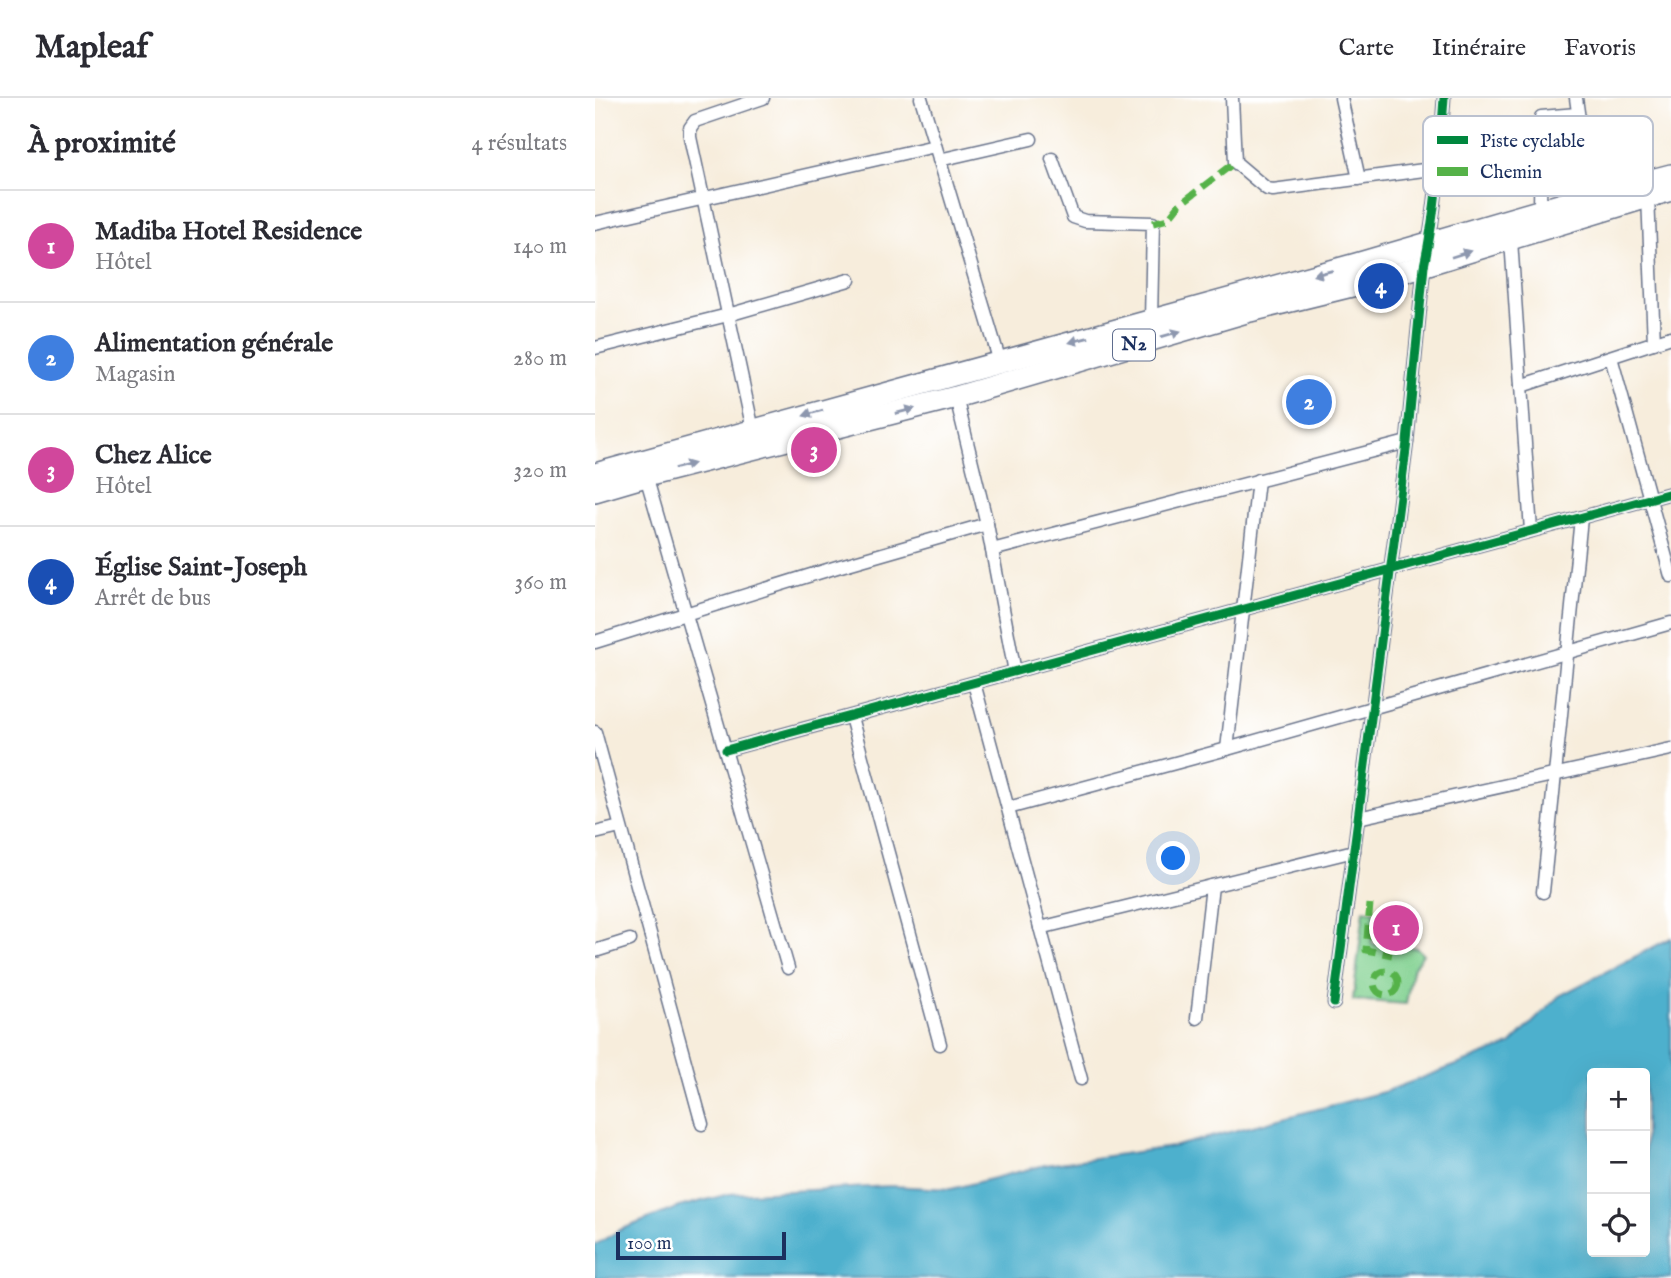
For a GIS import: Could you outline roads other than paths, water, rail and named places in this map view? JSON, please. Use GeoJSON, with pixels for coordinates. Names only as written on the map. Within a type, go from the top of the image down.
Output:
{"type":"FeatureCollection","features":[{"type":"Feature","properties":{"kind":"highway","name":"N2"},"geometry":{"type":"LineString","coordinates":[[1653,180],[1671,175]]}},
{"type":"Feature","properties":{"kind":"highway","name":"N2"},"geometry":{"type":"LineString","coordinates":[[1653,195],[1671,190]]}},
{"type":"Feature","properties":{"kind":"highway","name":"N2"},"geometry":{"type":"LineString","coordinates":[[595,474],[1590,196]]}},
{"type":"Feature","properties":{"kind":"highway","name":"N2"},"geometry":{"type":"LineString","coordinates":[[595,491],[646,475],[957,397],[1250,311],[1376,280],[1648,196]]}},
{"type":"Feature","properties":{"kind":"street"},"geometry":{"type":"LineString","coordinates":[[753,430],[689,136],[695,121],[764,98]]}},
{"type":"Feature","properties":{"kind":"street"},"geometry":{"type":"LineString","coordinates":[[922,98],[1000,362]]}},
{"type":"Feature","properties":{"kind":"street"},"geometry":{"type":"LineString","coordinates":[[1231,98],[1235,162],[1261,185],[1273,190],[1423,170]]}},
{"type":"Feature","properties":{"kind":"street"},"geometry":{"type":"LineString","coordinates":[[1341,98],[1359,178]]}},
{"type":"Feature","properties":{"kind":"street"},"geometry":{"type":"LineString","coordinates":[[1443,116],[1444,98]]}},
{"type":"Feature","properties":{"kind":"street"},"geometry":{"type":"LineString","coordinates":[[1553,116],[1577,114],[1576,98]]}},
{"type":"Feature","properties":{"kind":"street"},"geometry":{"type":"LineString","coordinates":[[939,160],[1031,139]]}},
{"type":"Feature","properties":{"kind":"street"},"geometry":{"type":"LineString","coordinates":[[595,223],[935,146]]}},
{"type":"Feature","properties":{"kind":"street"},"geometry":{"type":"LineString","coordinates":[[1052,159],[1073,216],[1079,220],[1153,223],[1151,320]]}},
{"type":"Feature","properties":{"kind":"street"},"geometry":{"type":"LineString","coordinates":[[1334,1003],[1406,442],[1423,266],[1435,196]]}},
{"type":"Feature","properties":{"kind":"street"},"geometry":{"type":"LineString","coordinates":[[1540,196],[1540,212]]}},
{"type":"Feature","properties":{"kind":"street"},"geometry":{"type":"LineString","coordinates":[[1648,196],[1654,343]]}},
{"type":"Feature","properties":{"kind":"street"},"geometry":{"type":"LineString","coordinates":[[1511,240],[1531,531]]}},
{"type":"Feature","properties":{"kind":"street"},"geometry":{"type":"LineString","coordinates":[[595,348],[849,281]]}},
{"type":"Feature","properties":{"kind":"street"},"geometry":{"type":"LineString","coordinates":[[1521,386],[1671,337]]}},
{"type":"Feature","properties":{"kind":"street"},"geometry":{"type":"LineString","coordinates":[[1611,357],[1671,576]]}},
{"type":"Feature","properties":{"kind":"street"},"geometry":{"type":"LineString","coordinates":[[957,397],[987,524],[1015,672]]}},
{"type":"Feature","properties":{"kind":"street"},"geometry":{"type":"LineString","coordinates":[[992,550],[1406,442]]}},
{"type":"Feature","properties":{"kind":"street"},"geometry":{"type":"LineString","coordinates":[[646,475],[788,968]]}},
{"type":"Feature","properties":{"kind":"street"},"geometry":{"type":"LineString","coordinates":[[1227,749],[1258,480]]}},
{"type":"Feature","properties":{"kind":"street"},"geometry":{"type":"LineString","coordinates":[[726,750],[1671,493]]}},
{"type":"Feature","properties":{"kind":"street"},"geometry":{"type":"LineString","coordinates":[[1543,892],[1581,518]]}},
{"type":"Feature","properties":{"kind":"street"},"geometry":{"type":"LineString","coordinates":[[595,642],[987,524]]}},
{"type":"Feature","properties":{"kind":"street"},"geometry":{"type":"LineString","coordinates":[[1008,808],[1568,654],[1671,623]]}},
{"type":"Feature","properties":{"kind":"street"},"geometry":{"type":"LineString","coordinates":[[974,683],[1081,1079]]}},
{"type":"Feature","properties":{"kind":"street"},"geometry":{"type":"LineString","coordinates":[[851,717],[940,1044]]}},
{"type":"Feature","properties":{"kind":"street"},"geometry":{"type":"LineString","coordinates":[[595,732],[597,750],[702,1124]]}},
{"type":"Feature","properties":{"kind":"street"},"geometry":{"type":"LineString","coordinates":[[1358,818],[1671,749]]}},
{"type":"Feature","properties":{"kind":"street"},"geometry":{"type":"LineString","coordinates":[[595,834],[620,827]]}},
{"type":"Feature","properties":{"kind":"street"},"geometry":{"type":"LineString","coordinates":[[1040,928],[1355,851]]}},
{"type":"Feature","properties":{"kind":"street"},"geometry":{"type":"LineString","coordinates":[[1197,1018],[1212,886]]}},
{"type":"Feature","properties":{"kind":"street"},"geometry":{"type":"LineString","coordinates":[[595,950],[630,940]]}},
{"type":"Feature","properties":{"kind":"water"},"geometry":{"type":"Polygon","coordinates":[[[1671,938],[1671,1278],[595,1278],[595,1245],[620,1230],[679,1207],[729,1194],[891,1186],[951,1189],[1045,1165],[1172,1147],[1387,1091],[1510,1045],[1559,996],[1671,938]]]}},
{"type":"Feature","properties":{"kind":"place","name":"Église Saint-Joseph"},"geometry":{"type":"Point","coordinates":[1381,286]}},
{"type":"Feature","properties":{"kind":"place","name":"Alimentation générale"},"geometry":{"type":"Point","coordinates":[1309,402]}},
{"type":"Feature","properties":{"kind":"place","name":"Chez Alice"},"geometry":{"type":"Point","coordinates":[814,450]}},
{"type":"Feature","properties":{"kind":"place","name":"Madiba Hotel Residence"},"geometry":{"type":"Point","coordinates":[1396,928]}}]}
